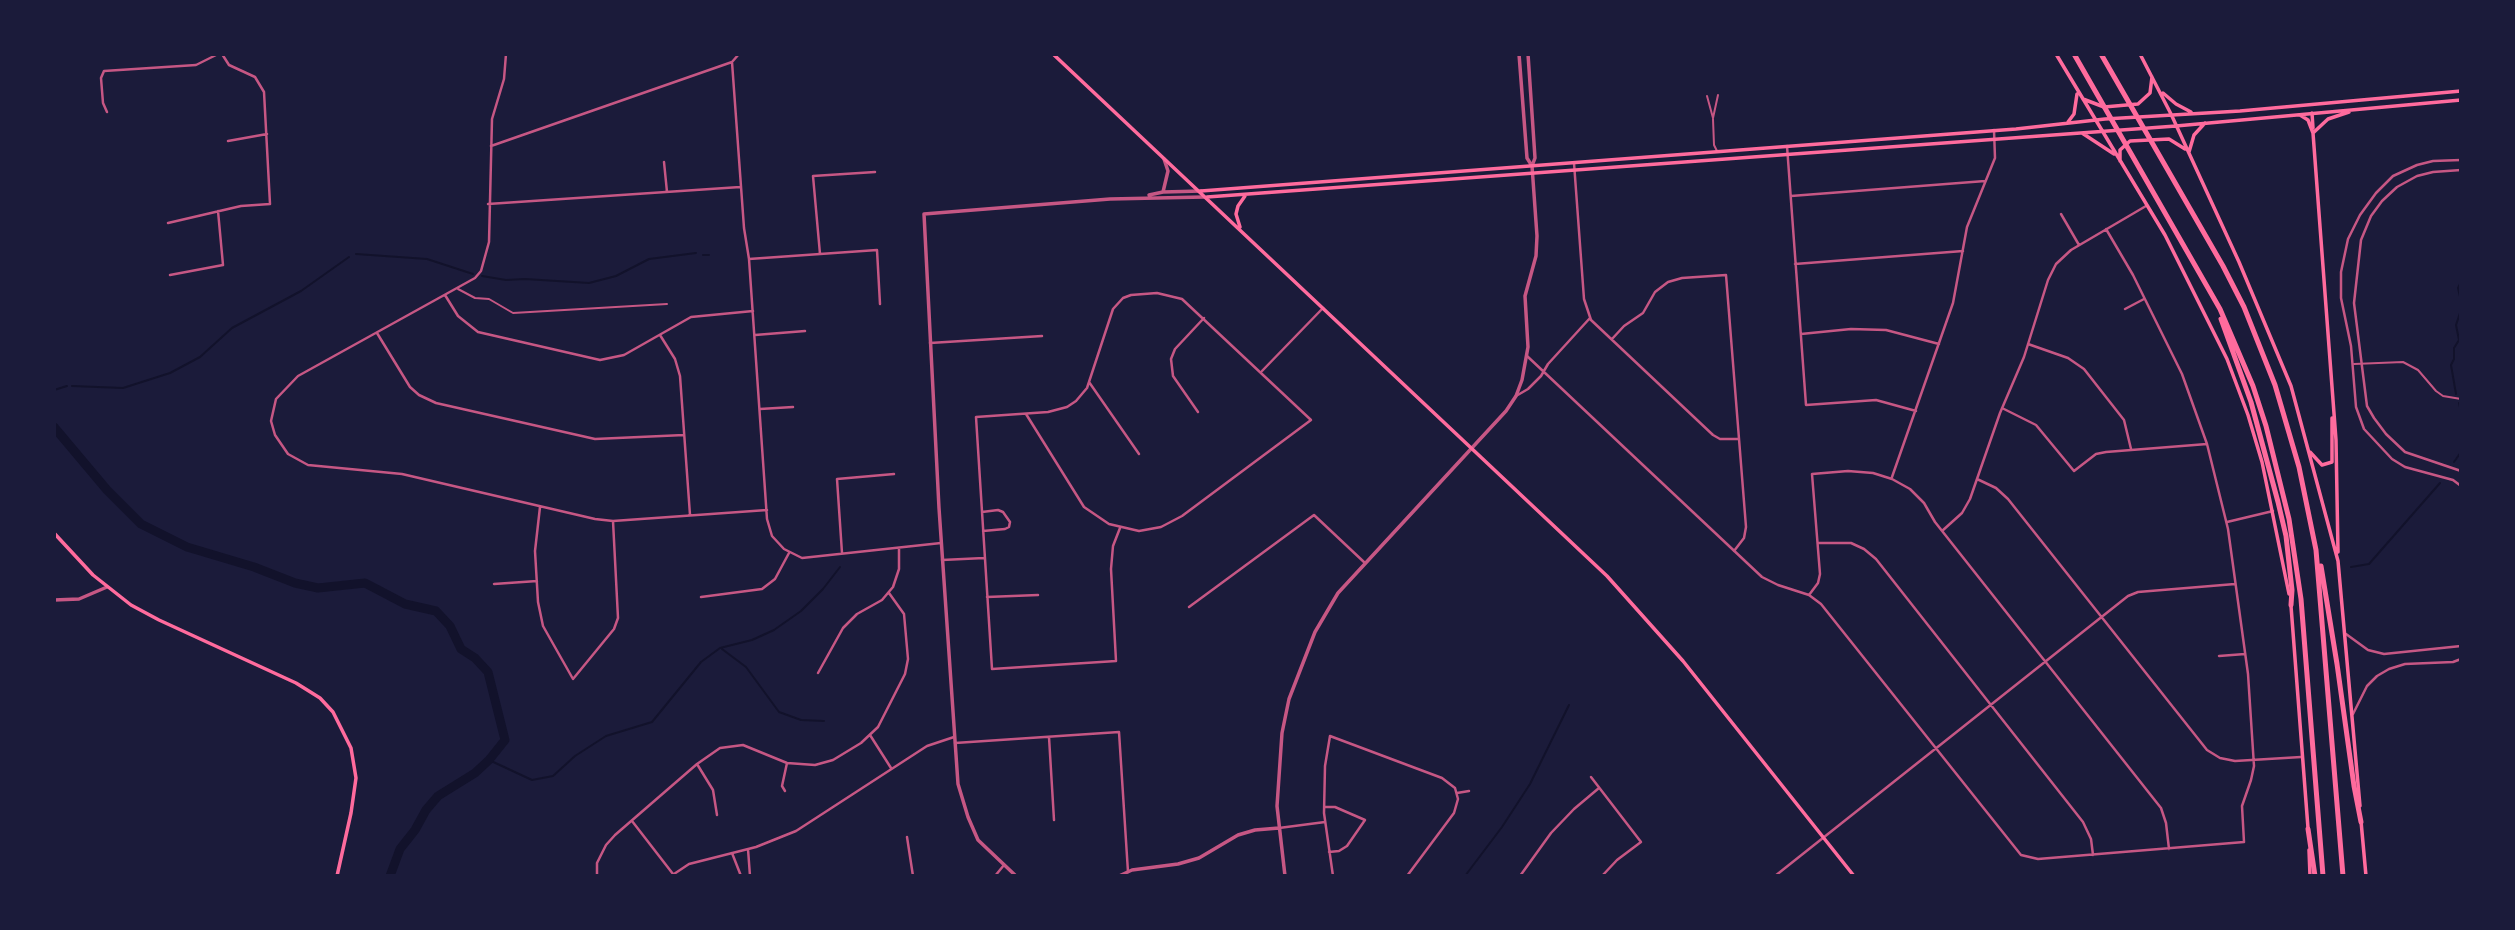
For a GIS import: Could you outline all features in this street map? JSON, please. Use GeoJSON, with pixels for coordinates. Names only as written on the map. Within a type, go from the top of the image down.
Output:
{"type":"FeatureCollection","features":[{"type":"Feature","properties":{"kind":"highway"},"geometry":{"type":"LineString","coordinates":[[2074,54],[2197,265],[2232,334],[2253,386],[2280,478],[2301,599],[2323,876]]}},
{"type":"Feature","properties":{"kind":"highway"},"geometry":{"type":"LineString","coordinates":[[2101,54],[2244,307],[2271,373],[2299,467],[2323,574],[2361,822]]}},
{"type":"Feature","properties":{"kind":"highway"},"geometry":{"type":"LineString","coordinates":[[2197,265],[2223,323],[2262,439],[2286,536],[2291,605]]}},
{"type":"Feature","properties":{"kind":"highway"},"geometry":{"type":"LineString","coordinates":[[2316,550],[2343,876]]}},
{"type":"Feature","properties":{"kind":"highway"},"geometry":{"type":"LineString","coordinates":[[2308,830],[2312,876]]}},
{"type":"Feature","properties":{"kind":"main road"},"geometry":{"type":"LineString","coordinates":[[1053,54],[1584,553],[1683,660],[1854,876]]}},
{"type":"Feature","properties":{"kind":"main road"},"geometry":{"type":"LineString","coordinates":[[2056,54],[2172,247],[2227,359],[2248,415],[2273,511],[2291,605],[2308,830]]}},
{"type":"Feature","properties":{"kind":"main road"},"geometry":{"type":"LineString","coordinates":[[2140,54],[2160,90],[2239,262],[2291,386],[2338,561]]}},
{"type":"Feature","properties":{"kind":"main road"},"geometry":{"type":"LineString","coordinates":[[2081,98],[2105,107],[2138,104],[2150,93],[2152,77]]}},
{"type":"Feature","properties":{"kind":"main road"},"geometry":{"type":"LineString","coordinates":[[2160,90],[2179,106],[2196,113]]}},
{"type":"Feature","properties":{"kind":"main road"},"geometry":{"type":"LineString","coordinates":[[1201,191],[1910,137],[2461,91]]}},
{"type":"Feature","properties":{"kind":"main road"},"geometry":{"type":"LineString","coordinates":[[2066,124],[2074,114],[2078,102],[2077,92]]}},
{"type":"Feature","properties":{"kind":"main road"},"geometry":{"type":"LineString","coordinates":[[1207,197],[2176,126],[2461,100]]}},
{"type":"Feature","properties":{"kind":"main road"},"geometry":{"type":"LineString","coordinates":[[2313,133],[2328,119],[2353,110]]}},
{"type":"Feature","properties":{"kind":"main road"},"geometry":{"type":"LineString","coordinates":[[2312,113],[2339,483],[2338,561],[2366,876]]}},
{"type":"Feature","properties":{"kind":"main road"},"geometry":{"type":"LineString","coordinates":[[2298,114],[2308,120],[2313,133]]}},
{"type":"Feature","properties":{"kind":"main road"},"geometry":{"type":"LineString","coordinates":[[2188,152],[2194,135],[2205,123]]}},
{"type":"Feature","properties":{"kind":"main road"},"geometry":{"type":"LineString","coordinates":[[2080,132],[2115,155]]}},
{"type":"Feature","properties":{"kind":"main road"},"geometry":{"type":"LineString","coordinates":[[2121,164],[2120,150],[2130,141],[2169,139],[2188,152]]}},
{"type":"Feature","properties":{"kind":"main road"},"geometry":{"type":"LineString","coordinates":[[1375,177],[1376,185]]}},
{"type":"Feature","properties":{"kind":"main road"},"geometry":{"type":"LineString","coordinates":[[1302,183],[1303,190]]}},
{"type":"Feature","properties":{"kind":"main road"},"geometry":{"type":"LineString","coordinates":[[1241,229],[1236,215],[1238,206],[1247,194]]}},
{"type":"Feature","properties":{"kind":"main road"},"geometry":{"type":"LineString","coordinates":[[2308,449],[2322,465],[2332,462],[2332,405]]}},
{"type":"Feature","properties":{"kind":"main road"},"geometry":{"type":"LineString","coordinates":[[54,533],[78,560],[131,605],[296,682],[320,698],[334,712],[347,737],[356,778],[337,876]]}},
{"type":"Feature","properties":{"kind":"street"},"geometry":{"type":"LineString","coordinates":[[107,112],[103,103],[101,78],[104,71],[196,65],[220,54],[229,65],[261,82],[264,92],[270,204],[241,206],[168,223]]}},
{"type":"Feature","properties":{"kind":"street"},"geometry":{"type":"LineString","coordinates":[[506,54],[504,79],[492,118],[489,242],[485,262],[475,278],[298,376],[281,393],[272,410],[271,421],[275,435],[288,454],[308,465],[402,474],[613,521],[767,510]]}},
{"type":"Feature","properties":{"kind":"street"},"geometry":{"type":"LineString","coordinates":[[490,146],[732,62],[739,54]]}},
{"type":"Feature","properties":{"kind":"street"},"geometry":{"type":"LineString","coordinates":[[1520,54],[1527,158],[1532,166]]}},
{"type":"Feature","properties":{"kind":"street"},"geometry":{"type":"LineString","coordinates":[[1516,396],[1527,356],[1525,296],[1534,264],[1537,236],[1528,54]]}},
{"type":"Feature","properties":{"kind":"street"},"geometry":{"type":"LineString","coordinates":[[732,62],[767,510],[772,536],[789,553],[802,558],[941,543]]}},
{"type":"Feature","properties":{"kind":"street"},"geometry":{"type":"LineString","coordinates":[[1522,96],[1531,96]]}},
{"type":"Feature","properties":{"kind":"street"},"geometry":{"type":"LineString","coordinates":[[1892,478],[1953,303],[1970,218],[1995,158],[1994,130]]}},
{"type":"Feature","properties":{"kind":"street"},"geometry":{"type":"LineString","coordinates":[[228,141],[267,134]]}},
{"type":"Feature","properties":{"kind":"street"},"geometry":{"type":"LineString","coordinates":[[1910,137],[1911,145]]}},
{"type":"Feature","properties":{"kind":"street"},"geometry":{"type":"LineString","coordinates":[[1787,146],[1806,405],[1869,399],[1891,402],[1916,411]]}},
{"type":"Feature","properties":{"kind":"street"},"geometry":{"type":"LineString","coordinates":[[1718,151],[1719,160]]}},
{"type":"Feature","properties":{"kind":"street"},"geometry":{"type":"LineString","coordinates":[[1661,156],[1662,164]]}},
{"type":"Feature","properties":{"kind":"street"},"geometry":{"type":"LineString","coordinates":[[1163,192],[1168,172],[1164,157]]}},
{"type":"Feature","properties":{"kind":"street"},"geometry":{"type":"LineString","coordinates":[[2461,160],[2433,161],[2393,176],[2360,215],[2348,239],[2341,272],[2341,298],[2353,364],[2356,407],[2364,429],[2392,459],[2405,467],[2453,480],[2461,486]]}},
{"type":"Feature","properties":{"kind":"street"},"geometry":{"type":"LineString","coordinates":[[664,162],[667,192]]}},
{"type":"Feature","properties":{"kind":"street"},"geometry":{"type":"LineString","coordinates":[[1574,163],[1584,299],[1590,318],[1713,435],[1720,439],[1738,439]]}},
{"type":"Feature","properties":{"kind":"street"},"geometry":{"type":"LineString","coordinates":[[2461,170],[2417,176],[2397,187],[2382,201],[2371,216],[2361,240],[2354,303],[2367,406],[2386,434],[2405,452],[2461,471]]}},
{"type":"Feature","properties":{"kind":"street"},"geometry":{"type":"LineString","coordinates":[[820,254],[813,176],[875,172]]}},
{"type":"Feature","properties":{"kind":"street"},"geometry":{"type":"LineString","coordinates":[[1791,196],[1985,181]]}},
{"type":"Feature","properties":{"kind":"street"},"geometry":{"type":"LineString","coordinates":[[488,204],[741,187]]}},
{"type":"Feature","properties":{"kind":"street"},"geometry":{"type":"LineString","coordinates":[[1144,197],[1163,192],[1201,191]]}},
{"type":"Feature","properties":{"kind":"street"},"geometry":{"type":"LineString","coordinates":[[1016,876],[985,848],[973,831],[958,784],[942,560],[924,214],[1144,197],[1207,197]]}},
{"type":"Feature","properties":{"kind":"street"},"geometry":{"type":"LineString","coordinates":[[1942,531],[1965,509],[2028,344],[2050,275],[2063,255],[2146,206]]}},
{"type":"Feature","properties":{"kind":"street"},"geometry":{"type":"LineString","coordinates":[[170,275],[223,265],[218,211]]}},
{"type":"Feature","properties":{"kind":"street"},"geometry":{"type":"LineString","coordinates":[[2061,214],[2080,245]]}},
{"type":"Feature","properties":{"kind":"street"},"geometry":{"type":"LineString","coordinates":[[1527,356],[1767,580],[1809,595],[1821,604],[2021,855],[2038,859],[2244,842],[2242,806],[2253,776],[2253,760],[2245,654],[2227,522],[2207,443],[2182,374],[2106,229]]}},
{"type":"Feature","properties":{"kind":"street"},"geometry":{"type":"LineString","coordinates":[[749,259],[877,250],[880,304]]}},
{"type":"Feature","properties":{"kind":"street"},"geometry":{"type":"LineString","coordinates":[[1795,264],[1964,251]]}},
{"type":"Feature","properties":{"kind":"street"},"geometry":{"type":"LineString","coordinates":[[1612,339],[1623,326],[1643,313],[1655,292],[1668,282],[1682,278],[1726,275],[1746,527],[1744,538],[1734,551]]}},
{"type":"Feature","properties":{"kind":"street"},"geometry":{"type":"LineString","coordinates":[[445,294],[458,316],[478,332],[588,358],[606,359],[618,357],[691,317],[753,311]]}},
{"type":"Feature","properties":{"kind":"street"},"geometry":{"type":"LineString","coordinates":[[1026,414],[1079,501],[1095,517],[1120,528],[1146,531],[1168,524],[1311,420],[1182,299],[1167,294],[1131,295],[1123,298],[1113,309],[1084,393],[1067,407],[1058,411],[976,417],[992,669],[1116,661],[1111,569],[1113,546],[1120,528]]}},
{"type":"Feature","properties":{"kind":"street"},"geometry":{"type":"LineString","coordinates":[[2125,309],[2145,299]]}},
{"type":"Feature","properties":{"kind":"street"},"geometry":{"type":"LineString","coordinates":[[1261,372],[1322,308]]}},
{"type":"Feature","properties":{"kind":"street"},"geometry":{"type":"LineString","coordinates":[[1198,412],[1173,376],[1171,359],[1175,349],[1203,318]]}},
{"type":"Feature","properties":{"kind":"street"},"geometry":{"type":"LineString","coordinates":[[1285,876],[1279,828],[1278,769],[1289,699],[1302,661],[1328,607],[1516,396],[1528,389],[1590,318]]}},
{"type":"Feature","properties":{"kind":"street"},"geometry":{"type":"LineString","coordinates":[[1801,334],[1859,329],[1886,330],[1939,344]]}},
{"type":"Feature","properties":{"kind":"street"},"geometry":{"type":"LineString","coordinates":[[755,334],[805,331]]}},
{"type":"Feature","properties":{"kind":"street"},"geometry":{"type":"LineString","coordinates":[[376,332],[410,387],[436,403],[595,439],[684,435]]}},
{"type":"Feature","properties":{"kind":"street"},"geometry":{"type":"LineString","coordinates":[[660,335],[678,368],[690,515]]}},
{"type":"Feature","properties":{"kind":"street"},"geometry":{"type":"LineString","coordinates":[[930,344],[1042,336]]}},
{"type":"Feature","properties":{"kind":"street"},"geometry":{"type":"LineString","coordinates":[[2028,344],[2068,358],[2084,369],[2124,420],[2131,449]]}},
{"type":"Feature","properties":{"kind":"street"},"geometry":{"type":"LineString","coordinates":[[1722,348],[1731,347]]}},
{"type":"Feature","properties":{"kind":"street"},"geometry":{"type":"LineString","coordinates":[[1089,382],[1139,454]]}},
{"type":"Feature","properties":{"kind":"street"},"geometry":{"type":"LineString","coordinates":[[760,409],[793,407]]}},
{"type":"Feature","properties":{"kind":"street"},"geometry":{"type":"LineString","coordinates":[[2002,408],[2036,425],[2074,471],[2096,454],[2207,443]]}},
{"type":"Feature","properties":{"kind":"street"},"geometry":{"type":"LineString","coordinates":[[1809,595],[1818,583],[1820,574],[1812,474],[1862,471],[1892,478],[1915,494],[2161,808],[2169,849]]}},
{"type":"Feature","properties":{"kind":"street"},"geometry":{"type":"LineString","coordinates":[[842,553],[837,479],[894,474]]}},
{"type":"Feature","properties":{"kind":"street"},"geometry":{"type":"LineString","coordinates":[[1976,479],[1996,488],[2008,499],[2207,750],[2225,760],[2302,757]]}},
{"type":"Feature","properties":{"kind":"street"},"geometry":{"type":"LineString","coordinates":[[540,506],[535,551],[538,602],[543,626],[573,679],[614,629],[618,618],[613,521]]}},
{"type":"Feature","properties":{"kind":"street"},"geometry":{"type":"LineString","coordinates":[[982,512],[998,510],[1003,512],[1010,522],[1005,529],[983,531]]}},
{"type":"Feature","properties":{"kind":"street"},"geometry":{"type":"LineString","coordinates":[[2227,522],[2273,511]]}},
{"type":"Feature","properties":{"kind":"street"},"geometry":{"type":"LineString","coordinates":[[1189,607],[1314,515],[1365,563]]}},
{"type":"Feature","properties":{"kind":"street"},"geometry":{"type":"LineString","coordinates":[[1818,543],[1851,543],[1872,555],[2083,822],[2091,839],[2093,855]]}},
{"type":"Feature","properties":{"kind":"street"},"geometry":{"type":"LineString","coordinates":[[817,673],[847,623],[889,593],[899,574],[898,547]]}},
{"type":"Feature","properties":{"kind":"street"},"geometry":{"type":"LineString","coordinates":[[701,597],[762,589],[775,579],[789,553]]}},
{"type":"Feature","properties":{"kind":"street"},"geometry":{"type":"LineString","coordinates":[[942,560],[985,558]]}},
{"type":"Feature","properties":{"kind":"street"},"geometry":{"type":"LineString","coordinates":[[494,584],[537,581]]}},
{"type":"Feature","properties":{"kind":"street"},"geometry":{"type":"LineString","coordinates":[[1775,876],[2125,598],[2138,592],[2235,583]]}},
{"type":"Feature","properties":{"kind":"street"},"geometry":{"type":"LineString","coordinates":[[54,600],[79,599],[107,587]]}},
{"type":"Feature","properties":{"kind":"street"},"geometry":{"type":"LineString","coordinates":[[597,876],[597,863],[602,851],[615,835],[697,764],[720,748],[738,745],[753,747],[787,763],[815,765],[833,760],[870,735],[883,720],[907,664],[904,614],[889,593]]}},
{"type":"Feature","properties":{"kind":"street"},"geometry":{"type":"LineString","coordinates":[[987,597],[1038,595]]}},
{"type":"Feature","properties":{"kind":"street"},"geometry":{"type":"LineString","coordinates":[[2346,634],[2368,650],[2384,654],[2461,646]]}},
{"type":"Feature","properties":{"kind":"street"},"geometry":{"type":"LineString","coordinates":[[2219,656],[2245,654]]}},
{"type":"Feature","properties":{"kind":"street"},"geometry":{"type":"LineString","coordinates":[[2353,713],[2367,686],[2389,669],[2405,664],[2453,662],[2461,659]]}},
{"type":"Feature","properties":{"kind":"street"},"geometry":{"type":"LineString","coordinates":[[955,743],[1119,732],[1128,872]]}},
{"type":"Feature","properties":{"kind":"street"},"geometry":{"type":"LineString","coordinates":[[870,735],[892,769]]}},
{"type":"Feature","properties":{"kind":"street"},"geometry":{"type":"LineString","coordinates":[[1333,876],[1324,806],[1325,766],[1330,736],[1442,778],[1450,783],[1457,793],[1458,805],[1454,813],[1407,876]]}},
{"type":"Feature","properties":{"kind":"street"},"geometry":{"type":"LineString","coordinates":[[632,821],[672,875],[689,864],[748,849],[796,831],[927,746],[954,737]]}},
{"type":"Feature","properties":{"kind":"street"},"geometry":{"type":"LineString","coordinates":[[1049,737],[1054,820]]}},
{"type":"Feature","properties":{"kind":"street"},"geometry":{"type":"LineString","coordinates":[[785,791],[782,786],[787,763]]}},
{"type":"Feature","properties":{"kind":"street"},"geometry":{"type":"LineString","coordinates":[[697,764],[713,790],[717,816]]}},
{"type":"Feature","properties":{"kind":"street"},"geometry":{"type":"LineString","coordinates":[[1591,777],[1641,842],[1617,860],[1602,876]]}},
{"type":"Feature","properties":{"kind":"street"},"geometry":{"type":"LineString","coordinates":[[1520,876],[1551,833],[1599,788]]}},
{"type":"Feature","properties":{"kind":"street"},"geometry":{"type":"LineString","coordinates":[[1457,793],[1469,790]]}},
{"type":"Feature","properties":{"kind":"street"},"geometry":{"type":"LineString","coordinates":[[1324,806],[1335,807],[1365,820],[1347,845],[1339,851],[1329,852]]}},
{"type":"Feature","properties":{"kind":"street"},"geometry":{"type":"LineString","coordinates":[[1119,876],[1199,858],[1238,835],[1255,830],[1325,822]]}},
{"type":"Feature","properties":{"kind":"street"},"geometry":{"type":"LineString","coordinates":[[906,837],[913,876]]}},
{"type":"Feature","properties":{"kind":"street"},"geometry":{"type":"LineString","coordinates":[[748,849],[750,876]]}},
{"type":"Feature","properties":{"kind":"street"},"geometry":{"type":"LineString","coordinates":[[732,853],[741,876]]}},
{"type":"Feature","properties":{"kind":"street"},"geometry":{"type":"LineString","coordinates":[[995,876],[1004,865]]}},
{"type":"Feature","properties":{"kind":"lane"},"geometry":{"type":"LineString","coordinates":[[1713,118],[1718,95]]}},
{"type":"Feature","properties":{"kind":"lane"},"geometry":{"type":"LineString","coordinates":[[1707,96],[1713,118],[1714,145],[1718,151]]}},
{"type":"Feature","properties":{"kind":"lane"},"geometry":{"type":"LineString","coordinates":[[457,288],[475,298],[489,299],[513,313],[667,304]]}},
{"type":"Feature","properties":{"kind":"lane"},"geometry":{"type":"LineString","coordinates":[[2353,364],[2403,362],[2418,370],[2443,396],[2461,399]]}},
{"type":"Feature","properties":{"kind":"waterway"},"geometry":{"type":"LineString","coordinates":[[482,276],[506,280],[589,283],[616,276],[649,259],[696,253]]}},
{"type":"Feature","properties":{"kind":"waterway"},"geometry":{"type":"LineString","coordinates":[[356,254],[427,259],[473,274]]}},
{"type":"Feature","properties":{"kind":"waterway"},"geometry":{"type":"LineString","coordinates":[[703,255],[709,255]]}},
{"type":"Feature","properties":{"kind":"waterway"},"geometry":{"type":"LineString","coordinates":[[72,386],[123,388],[170,373],[200,357],[232,328],[301,291],[349,257]]}},
{"type":"Feature","properties":{"kind":"waterway"},"geometry":{"type":"LineString","coordinates":[[2461,282],[2458,288],[2461,301]]}},
{"type":"Feature","properties":{"kind":"waterway"},"geometry":{"type":"LineString","coordinates":[[2456,394],[2451,365],[2454,348],[2459,340],[2456,325],[2461,310]]}},
{"type":"Feature","properties":{"kind":"waterway"},"geometry":{"type":"LineString","coordinates":[[54,390],[67,386]]}},
{"type":"Feature","properties":{"kind":"waterway"},"geometry":{"type":"LineString","coordinates":[[2459,403],[2461,412]]}},
{"type":"Feature","properties":{"kind":"waterway"},"geometry":{"type":"LineString","coordinates":[[54,427],[107,490],[141,524],[187,547],[254,567],[295,583],[318,588],[365,583],[405,604],[436,611],[450,626],[461,649],[475,658],[488,672],[505,740],[475,773],[438,796],[426,810],[400,849],[390,876]]}},
{"type":"Feature","properties":{"kind":"waterway"},"geometry":{"type":"LineString","coordinates":[[2454,462],[2461,452]]}},
{"type":"Feature","properties":{"kind":"waterway"},"geometry":{"type":"LineString","coordinates":[[2351,567],[2369,564],[2440,483]]}},
{"type":"Feature","properties":{"kind":"waterway"},"geometry":{"type":"LineString","coordinates":[[489,760],[532,780],[553,776],[575,756],[606,736],[652,722],[701,662],[720,648],[752,640],[774,630],[801,611],[840,567]]}},
{"type":"Feature","properties":{"kind":"waterway"},"geometry":{"type":"LineString","coordinates":[[722,649],[746,667],[779,712],[801,720],[824,721]]}},
{"type":"Feature","properties":{"kind":"waterway"},"geometry":{"type":"LineString","coordinates":[[1465,876],[1530,784],[1569,705]]}}]}
